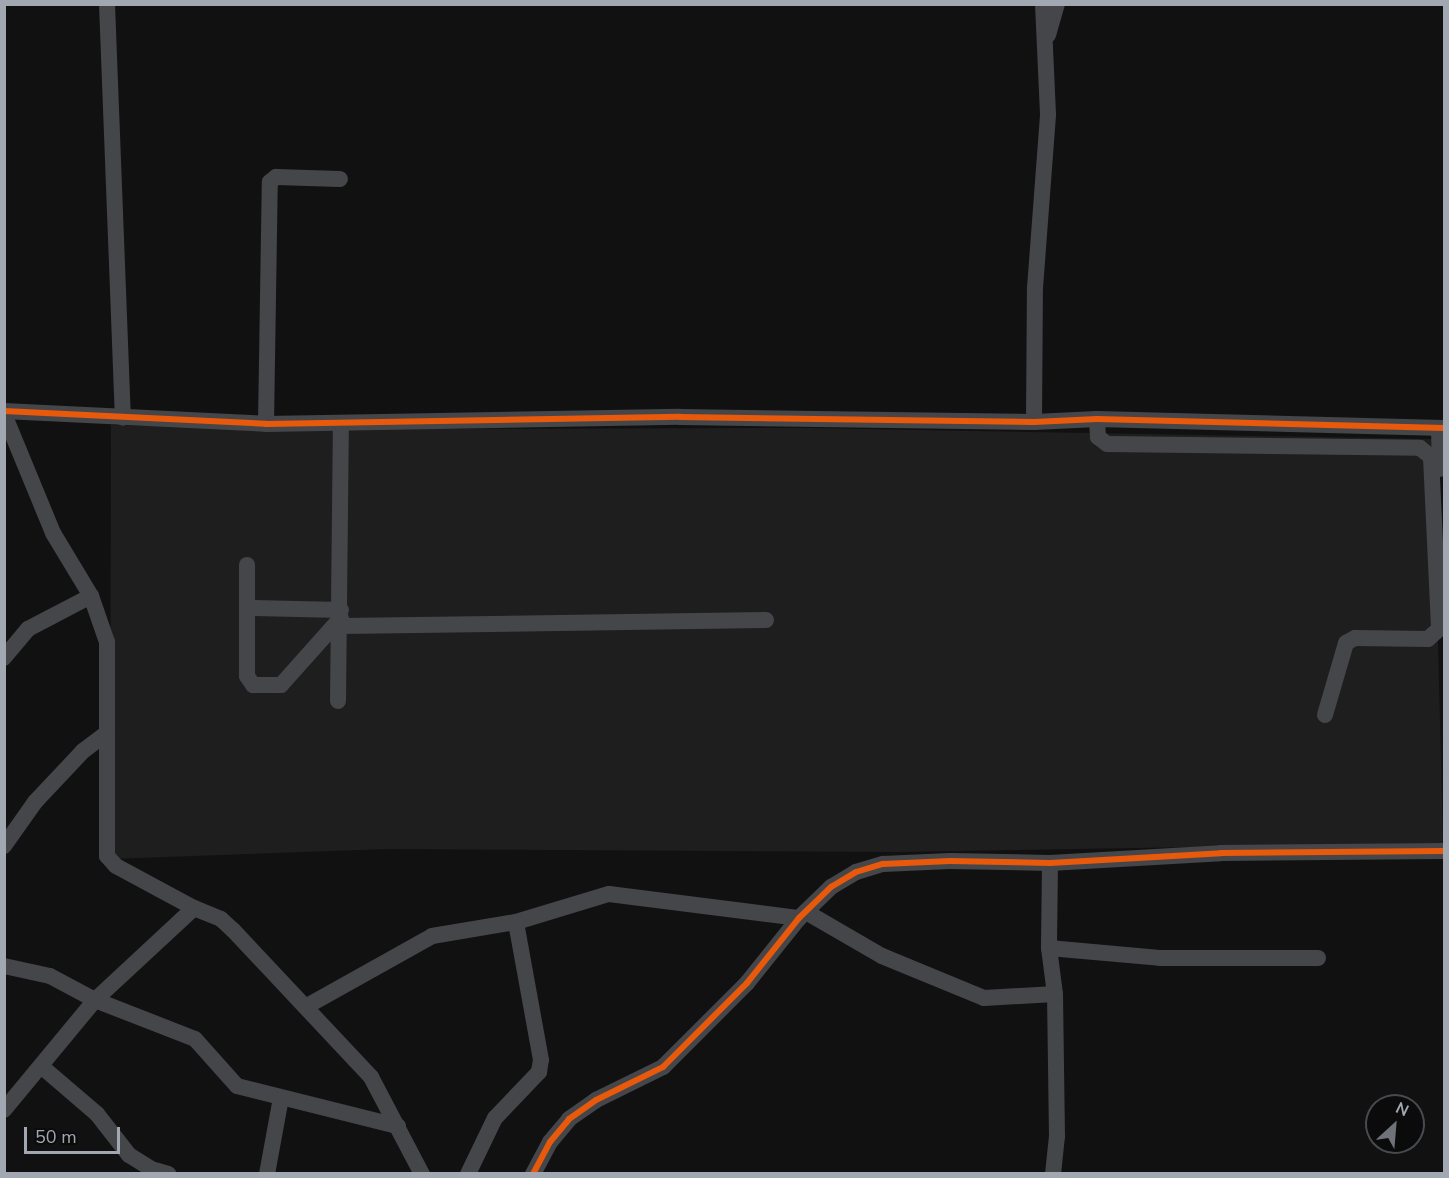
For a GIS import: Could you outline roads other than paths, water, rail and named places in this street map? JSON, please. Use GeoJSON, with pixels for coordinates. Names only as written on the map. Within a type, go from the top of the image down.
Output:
{"type":"FeatureCollection","features":[{"type":"Feature","properties":{"kind":"street"},"geometry":{"type":"LineString","coordinates":[[107,4],[123,418]]}},
{"type":"Feature","properties":{"kind":"street"},"geometry":{"type":"LineString","coordinates":[[1034,422],[1035,288],[1047,114],[1043,4]]}},
{"type":"Feature","properties":{"kind":"street"},"geometry":{"type":"LineString","coordinates":[[1046,41],[1057,4]]}},
{"type":"Feature","properties":{"kind":"street"},"geometry":{"type":"LineString","coordinates":[[266,424],[270,182],[276,177],[340,179]]}},
{"type":"Feature","properties":{"kind":"street"},"geometry":{"type":"LineString","coordinates":[[422,1173],[371,1077],[307,1006],[221,919],[194,908],[109,860],[107,642],[91,596],[53,533],[4,413],[341,425],[680,417],[1034,422],[1097,419],[1442,428],[1444,575]]}},
{"type":"Feature","properties":{"kind":"street"},"geometry":{"type":"LineString","coordinates":[[1097,419],[1098,437],[1107,444],[1420,448],[1431,457],[1439,629],[1428,639],[1355,638],[1346,643],[1325,715]]}},
{"type":"Feature","properties":{"kind":"street"},"geometry":{"type":"LineString","coordinates":[[338,700],[341,618],[341,425]]}},
{"type":"Feature","properties":{"kind":"street"},"geometry":{"type":"LineString","coordinates":[[247,565],[249,608],[247,676],[253,685],[281,685],[341,618]]}},
{"type":"Feature","properties":{"kind":"street"},"geometry":{"type":"LineString","coordinates":[[4,658],[28,629],[91,596]]}},
{"type":"Feature","properties":{"kind":"street"},"geometry":{"type":"LineString","coordinates":[[249,608],[341,618],[766,620]]}},
{"type":"Feature","properties":{"kind":"street"},"geometry":{"type":"LineString","coordinates":[[4,846],[35,802],[83,752],[107,733]]}},
{"type":"Feature","properties":{"kind":"street"},"geometry":{"type":"LineString","coordinates":[[533,1173],[550,1142],[569,1119],[596,1100],[663,1067],[700,1034],[802,915],[831,886],[856,872],[883,864],[1050,863],[1221,853],[1444,851]]}},
{"type":"Feature","properties":{"kind":"street"},"geometry":{"type":"LineString","coordinates":[[1050,863],[1049,948],[1055,994],[1057,1136],[1053,1173]]}},
{"type":"Feature","properties":{"kind":"street"},"geometry":{"type":"LineString","coordinates":[[307,1006],[432,936],[516,922],[609,894],[802,915],[882,956],[984,998],[1055,994]]}},
{"type":"Feature","properties":{"kind":"street"},"geometry":{"type":"LineString","coordinates":[[4,1110],[95,1000],[194,908]]}},
{"type":"Feature","properties":{"kind":"street"},"geometry":{"type":"LineString","coordinates":[[468,1173],[495,1118],[539,1072],[541,1060],[516,922]]}},
{"type":"Feature","properties":{"kind":"street"},"geometry":{"type":"LineString","coordinates":[[1049,948],[1195,959],[1318,958]]}},
{"type":"Feature","properties":{"kind":"street"},"geometry":{"type":"LineString","coordinates":[[4,966],[50,976],[95,1000],[195,1038],[228,1080],[254,1092],[398,1126]]}},
{"type":"Feature","properties":{"kind":"street"},"geometry":{"type":"LineString","coordinates":[[41,1066],[97,1114],[129,1155],[150,1169],[168,1173]]}},
{"type":"Feature","properties":{"kind":"street"},"geometry":{"type":"LineString","coordinates":[[267,1173],[281,1098]]}}]}
